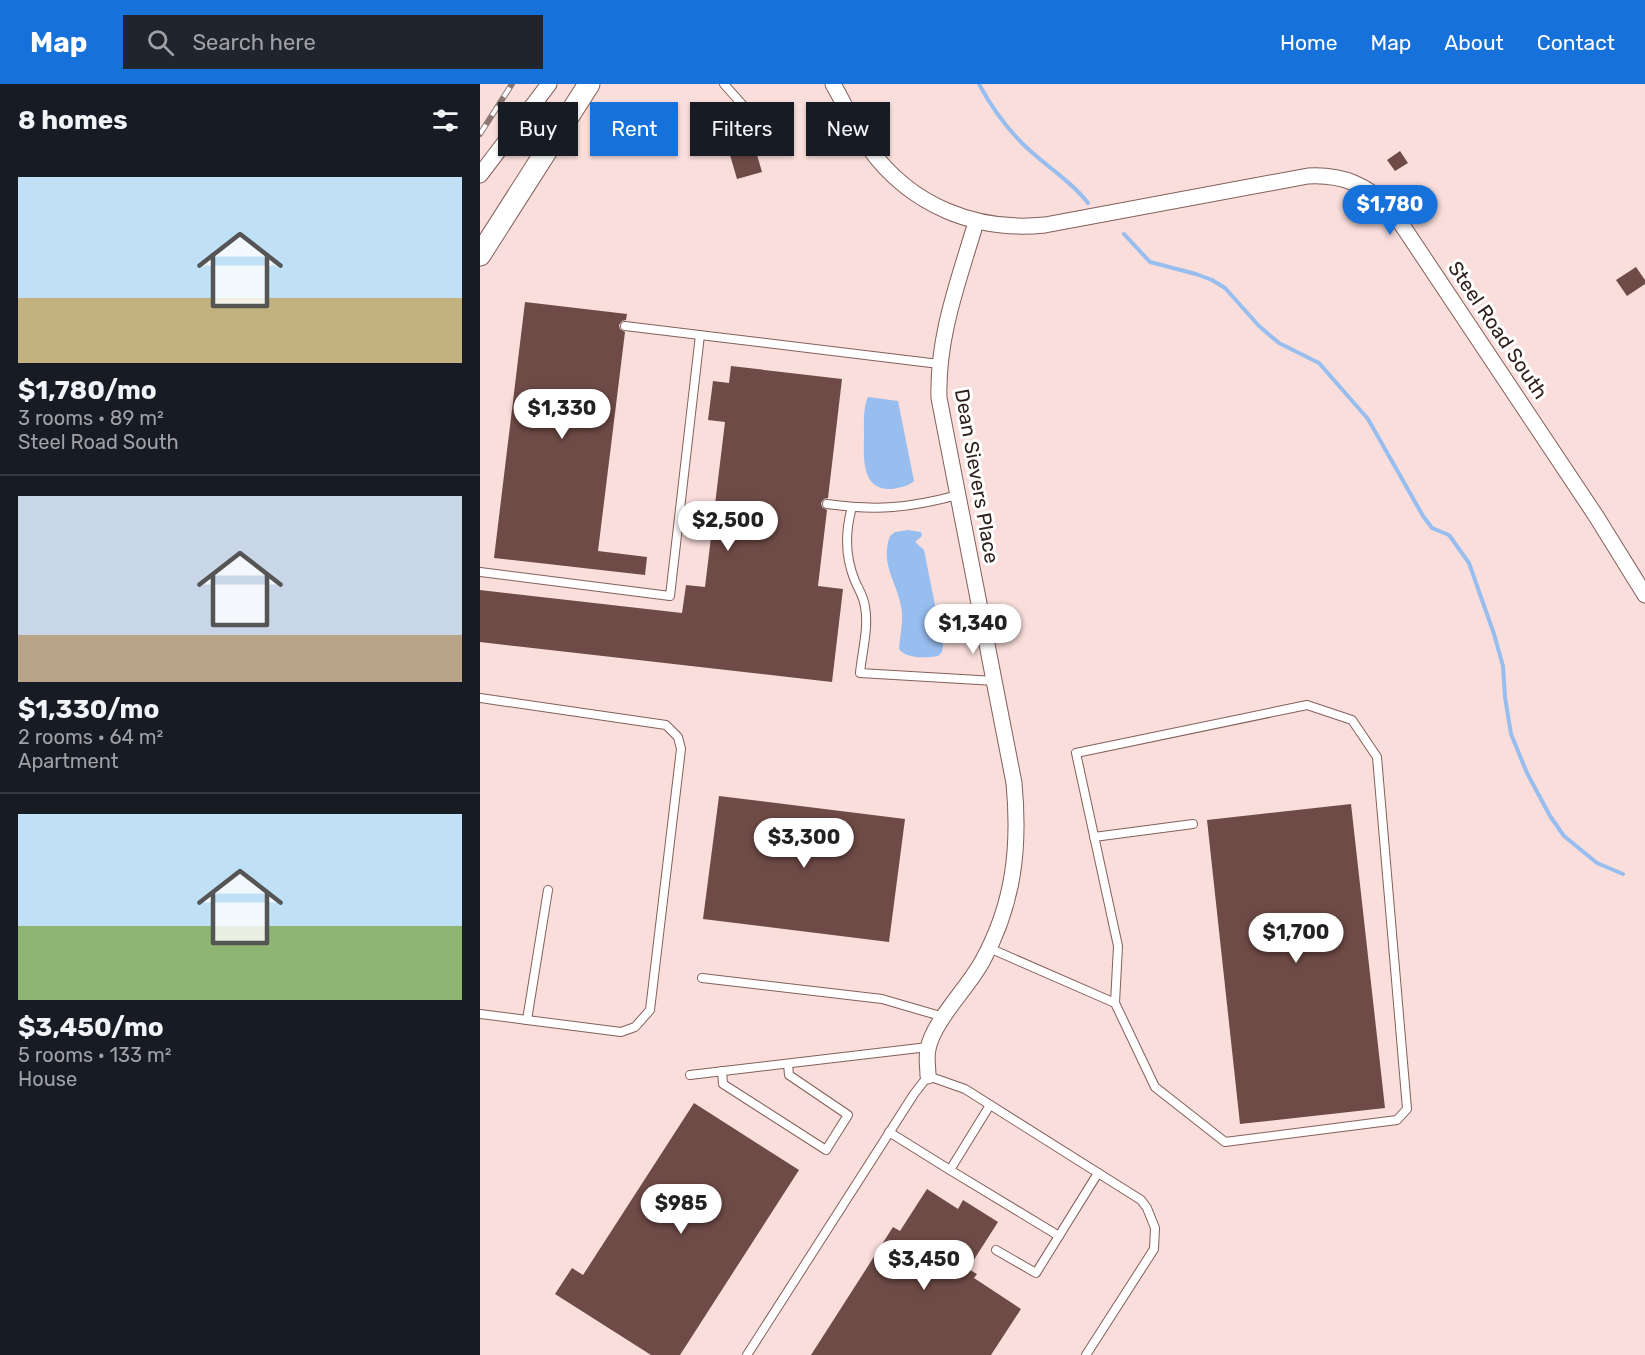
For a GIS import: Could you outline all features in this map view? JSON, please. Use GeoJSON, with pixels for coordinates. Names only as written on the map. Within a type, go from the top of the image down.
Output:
{"type":"FeatureCollection","features":[{"type":"Feature","properties":{"kind":"street"},"geometry":{"type":"LineString","coordinates":[[480,175],[549,84]]}},
{"type":"Feature","properties":{"kind":"street"},"geometry":{"type":"LineString","coordinates":[[480,255],[589,84]]}},
{"type":"Feature","properties":{"kind":"street","name":"Steel Road South"},"geometry":{"type":"LineString","coordinates":[[833,84],[869,147],[886,168],[921,197],[945,210],[976,222],[999,226],[1045,225],[1308,176],[1338,177],[1370,190],[1392,210],[1596,516],[1645,595]]}},
{"type":"Feature","properties":{"kind":"street","name":"Dean Sievers Place"},"geometry":{"type":"LineString","coordinates":[[928,1076],[928,1047],[944,1017],[970,982],[1003,916],[1010,892],[1017,836],[1014,783],[939,398],[939,364],[943,335],[976,222]]}},
{"type":"Feature","properties":{"kind":"lane"},"geometry":{"type":"LineString","coordinates":[[724,84],[740,102]]}},
{"type":"Feature","properties":{"kind":"lane"},"geometry":{"type":"LineString","coordinates":[[625,326],[939,364]]}},
{"type":"Feature","properties":{"kind":"lane"},"geometry":{"type":"LineString","coordinates":[[480,572],[670,596],[700,335]]}},
{"type":"Feature","properties":{"kind":"lane"},"geometry":{"type":"LineString","coordinates":[[827,504],[878,509],[909,507],[958,495]]}},
{"type":"Feature","properties":{"kind":"lane"},"geometry":{"type":"LineString","coordinates":[[852,507],[847,528],[847,550],[851,571],[866,610],[860,673],[995,681]]}},
{"type":"Feature","properties":{"kind":"lane"},"geometry":{"type":"LineString","coordinates":[[480,698],[666,725],[678,737],[681,749],[650,1010],[635,1027],[621,1032],[480,1014]]}},
{"type":"Feature","properties":{"kind":"lane"},"geometry":{"type":"LineString","coordinates":[[1307,705],[1352,720],[1377,758],[1407,1109],[1397,1120],[1225,1142],[1155,1087],[1115,1004],[1118,946],[1076,753],[1307,705]]}},
{"type":"Feature","properties":{"kind":"lane"},"geometry":{"type":"LineString","coordinates":[[1094,837],[1193,824]]}},
{"type":"Feature","properties":{"kind":"lane"},"geometry":{"type":"LineString","coordinates":[[527,1020],[548,890]]}},
{"type":"Feature","properties":{"kind":"lane"},"geometry":{"type":"LineString","coordinates":[[989,948],[1115,1004]]}},
{"type":"Feature","properties":{"kind":"lane"},"geometry":{"type":"LineString","coordinates":[[702,978],[882,999],[944,1017]]}},
{"type":"Feature","properties":{"kind":"lane"},"geometry":{"type":"LineString","coordinates":[[690,1075],[928,1047]]}},
{"type":"Feature","properties":{"kind":"lane"},"geometry":{"type":"LineString","coordinates":[[722,1071],[723,1084],[826,1150],[848,1115],[789,1075],[788,1064]]}},
{"type":"Feature","properties":{"kind":"lane"},"geometry":{"type":"LineString","coordinates":[[747,1355],[889,1132],[928,1076],[965,1089],[1141,1200],[1152,1218],[1155,1228],[1154,1249],[1086,1355]]}},
{"type":"Feature","properties":{"kind":"lane"},"geometry":{"type":"LineString","coordinates":[[950,1170],[990,1105]]}},
{"type":"Feature","properties":{"kind":"lane"},"geometry":{"type":"LineString","coordinates":[[889,1132],[1059,1236]]}},
{"type":"Feature","properties":{"kind":"lane"},"geometry":{"type":"LineString","coordinates":[[996,1250],[1036,1273],[1098,1173]]}},
{"type":"Feature","properties":{"kind":"water"},"geometry":{"type":"Polygon","coordinates":[[[868,397],[898,401],[914,481],[909,484],[892,489],[882,488],[869,478],[864,462],[864,415],[868,397]]]}},
{"type":"Feature","properties":{"kind":"water"},"geometry":{"type":"Polygon","coordinates":[[[908,530],[921,532],[922,536],[915,542],[924,550],[943,645],[942,652],[938,656],[911,656],[899,649],[902,611],[888,564],[887,546],[890,536],[895,532],[908,530]]]}},
{"type":"Feature","properties":{"kind":"building"},"geometry":{"type":"Polygon","coordinates":[[[1400,151],[1408,163],[1395,171],[1387,160],[1400,151]]]}},
{"type":"Feature","properties":{"kind":"building"},"geometry":{"type":"Polygon","coordinates":[[[730,156],[757,156],[762,172],[737,179],[730,156]]]}},
{"type":"Feature","properties":{"kind":"building"},"geometry":{"type":"Polygon","coordinates":[[[1636,267],[1645,280],[1645,284],[1627,296],[1616,280],[1636,267]]]}},
{"type":"Feature","properties":{"kind":"building"},"geometry":{"type":"Polygon","coordinates":[[[525,302],[627,314],[626,320],[619,325],[620,329],[625,332],[598,551],[647,557],[645,575],[494,558],[525,302]]]}},
{"type":"Feature","properties":{"kind":"building"},"geometry":{"type":"Polygon","coordinates":[[[731,366],[842,379],[828,498],[821,503],[822,507],[827,510],[818,586],[843,589],[832,682],[480,642],[480,590],[682,613],[686,585],[705,587],[725,422],[708,420],[713,381],[729,383],[731,366]]]}},
{"type":"Feature","properties":{"kind":"building"},"geometry":{"type":"Polygon","coordinates":[[[719,796],[905,819],[889,942],[703,919],[719,796]]]}},
{"type":"Feature","properties":{"kind":"building"},"geometry":{"type":"Polygon","coordinates":[[[1351,804],[1385,1108],[1240,1124],[1207,820],[1351,804]]]}},
{"type":"Feature","properties":{"kind":"building"},"geometry":{"type":"Polygon","coordinates":[[[694,1103],[799,1170],[680,1355],[651,1355],[555,1294],[572,1268],[583,1275],[694,1103]]]}},
{"type":"Feature","properties":{"kind":"building"},"geometry":{"type":"Polygon","coordinates":[[[927,1189],[958,1209],[963,1200],[998,1222],[968,1269],[977,1274],[974,1278],[1021,1309],[991,1355],[811,1355],[893,1227],[900,1231],[927,1189]]]}},
{"type":"Feature","properties":{"kind":"waterway"},"geometry":{"type":"LineString","coordinates":[[979,84],[1012,133],[1088,203]]}},
{"type":"Feature","properties":{"kind":"waterway"},"geometry":{"type":"LineString","coordinates":[[1124,234],[1150,262],[1196,274],[1225,288],[1259,326],[1279,343],[1319,363],[1368,419],[1423,516],[1432,528],[1449,535],[1469,563],[1503,666],[1511,734],[1527,773],[1550,816],[1564,836],[1597,863],[1623,874]]}},
{"type":"Feature","properties":{"kind":"railway"},"geometry":{"type":"LineString","coordinates":[[480,134],[512,84]]}}]}
